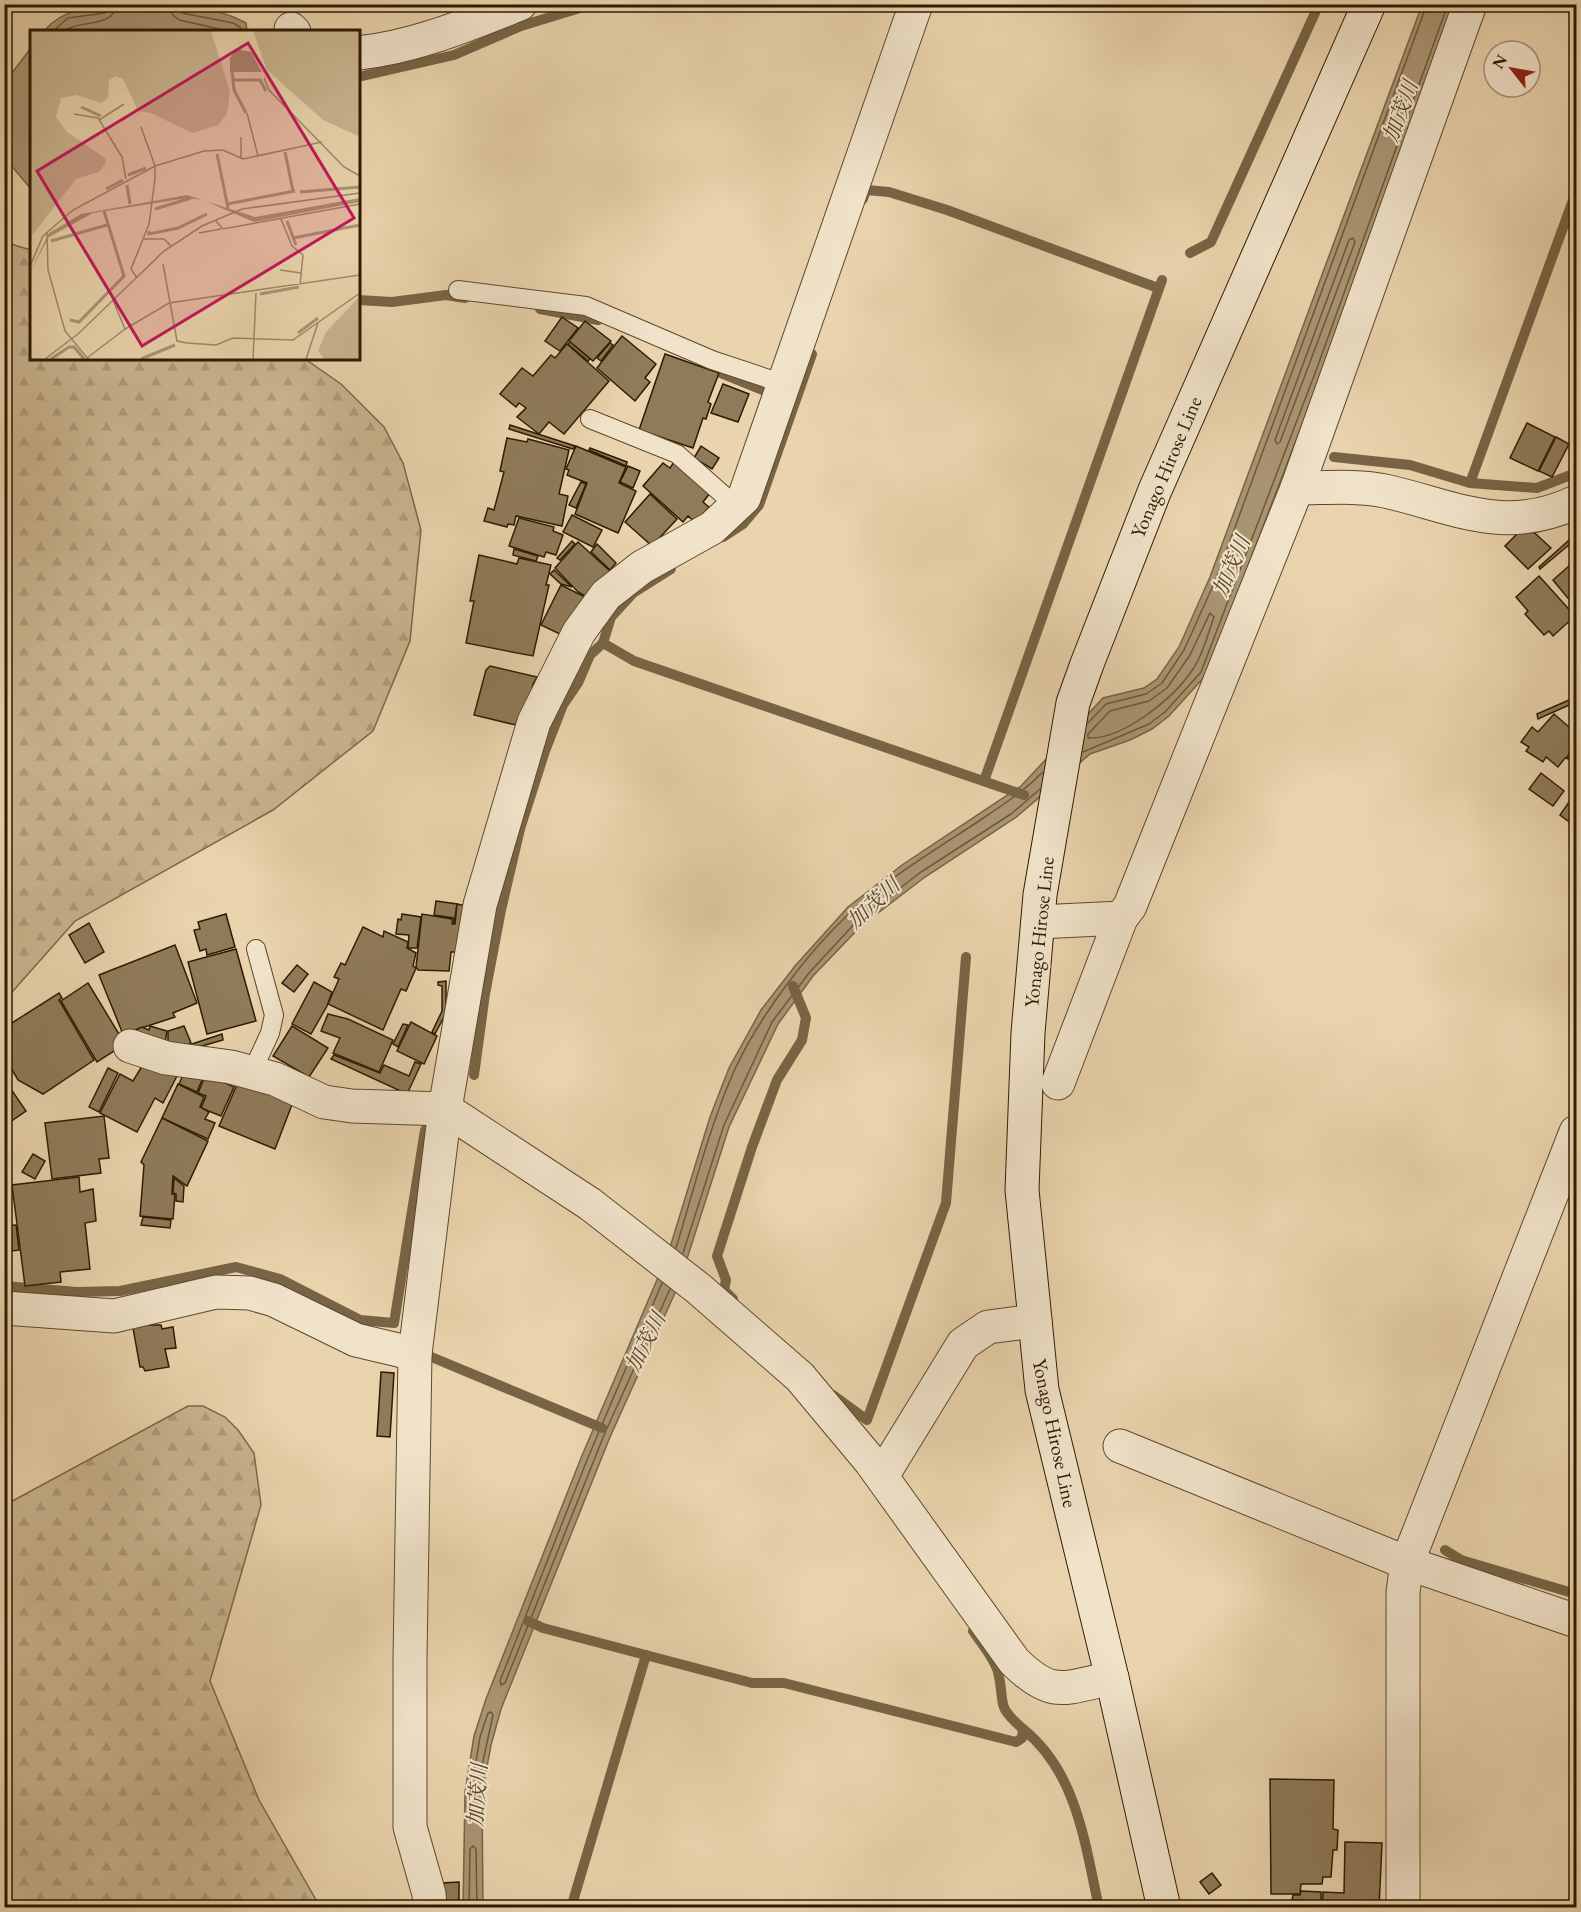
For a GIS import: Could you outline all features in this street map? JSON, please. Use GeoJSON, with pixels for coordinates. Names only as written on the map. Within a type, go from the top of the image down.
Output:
{"type":"FeatureCollection","features":[{"type":"Feature","properties":{"kind":"street"},"geometry":{"type":"LineString","coordinates":[[360,53],[387,50],[441,34],[520,4]]}},
{"type":"Feature","properties":{"kind":"street"},"geometry":{"type":"LineString","coordinates":[[430,1908],[429,1894],[410,1827],[415,1354],[445,1109],[480,904],[522,757],[552,683],[579,632],[606,595],[642,567],[712,528],[744,498],[916,4]]}},
{"type":"Feature","properties":{"kind":"street","name":"Yonago Hirose Line"},"geometry":{"type":"LineString","coordinates":[[1164,1908],[1112,1678],[1042,1389],[1022,1190],[1028,1033],[1038,922],[1073,704],[1155,490],[1369,4]]}},
{"type":"Feature","properties":{"kind":"street"},"geometry":{"type":"LineString","coordinates":[[1058,1083],[1121,918],[1130,906],[1297,488],[1470,4]]}},
{"type":"Feature","properties":{"kind":"street"},"geometry":{"type":"LineString","coordinates":[[1297,488],[1383,491],[1459,512],[1514,519],[1550,514],[1576,501]]}},
{"type":"Feature","properties":{"kind":"street"},"geometry":{"type":"LineString","coordinates":[[1038,922],[1121,918]]}},
{"type":"Feature","properties":{"kind":"street"},"geometry":{"type":"LineString","coordinates":[[130,1046],[166,1058],[252,1072],[275,1079],[324,1102],[351,1106],[445,1109],[590,1204],[659,1258],[800,1377],[882,1476],[1014,1661],[1031,1678],[1052,1688],[1068,1688],[1112,1678]]}},
{"type":"Feature","properties":{"kind":"street"},"geometry":{"type":"LineString","coordinates":[[1402,1908],[1403,1592],[1407,1563],[1576,1132]]}},
{"type":"Feature","properties":{"kind":"street"},"geometry":{"type":"LineString","coordinates":[[4,1308],[114,1316],[216,1292],[250,1293],[274,1299],[356,1340],[415,1354]]}},
{"type":"Feature","properties":{"kind":"street"},"geometry":{"type":"LineString","coordinates":[[882,1476],[963,1344],[988,1327],[1035,1321]]}},
{"type":"Feature","properties":{"kind":"street"},"geometry":{"type":"LineString","coordinates":[[1120,1446],[1407,1563],[1576,1621]]}},
{"type":"Feature","properties":{"kind":"lane"},"geometry":{"type":"LineString","coordinates":[[458,290],[586,306],[712,360],[784,384]]}},
{"type":"Feature","properties":{"kind":"lane"},"geometry":{"type":"LineString","coordinates":[[590,419],[677,453],[736,506]]}},
{"type":"Feature","properties":{"kind":"lane"},"geometry":{"type":"LineString","coordinates":[[252,1072],[270,1033],[274,1015],[256,949]]}},
{"type":"Feature","properties":{"kind":"green space"},"geometry":{"type":"Polygon","coordinates":[[[4,242],[30,250],[30,360],[306,360],[341,384],[384,427],[403,463],[421,530],[410,641],[373,731],[273,810],[75,921],[5,1000],[4,242]]]}},
{"type":"Feature","properties":{"kind":"green space"},"geometry":{"type":"Polygon","coordinates":[[[188,1406],[203,1406],[225,1417],[238,1430],[254,1453],[261,1505],[210,1681],[259,1800],[320,1907],[5,1907],[5,1505],[188,1406]]]}},
{"type":"Feature","properties":{"kind":"water","name":"加茂川"},"geometry":{"type":"Polygon","coordinates":[[[1422,5],[1455,5],[1323,370],[1206,675],[1169,716],[1152,729],[1130,740],[1090,754],[1015,818],[925,877],[861,926],[813,976],[778,1024],[729,1127],[679,1284],[610,1437],[501,1709],[491,1745],[482,1794],[483,1907],[463,1908],[465,1792],[474,1736],[486,1699],[581,1458],[668,1254],[710,1117],[729,1068],[761,1010],[795,966],[848,907],[902,865],[1021,786],[1103,698],[1144,688],[1157,679],[1179,647],[1210,577],[1422,5]]]}},
{"type":"Feature","properties":{"kind":"water"},"geometry":{"type":"Polygon","coordinates":[[[97,7],[177,7],[220,12],[246,23],[247,30],[45,30],[53,22],[74,11],[97,7]]]}},
{"type":"Feature","properties":{"kind":"water"},"geometry":{"type":"Polygon","coordinates":[[[30,49],[30,188],[4,157],[5,82],[30,49]]]}},
{"type":"Feature","properties":{"kind":"building"},"geometry":{"type":"Polygon","coordinates":[[[562,317],[578,328],[560,351],[545,341],[562,317]]]}},
{"type":"Feature","properties":{"kind":"building"},"geometry":{"type":"Polygon","coordinates":[[[585,321],[611,341],[593,361],[569,341],[585,321]]]}},
{"type":"Feature","properties":{"kind":"building"},"geometry":{"type":"Polygon","coordinates":[[[622,336],[656,364],[645,378],[650,382],[635,401],[597,368],[622,336]]]}},
{"type":"Feature","properties":{"kind":"building"},"geometry":{"type":"Polygon","coordinates":[[[570,342],[590,359],[588,361],[568,344],[570,342]]]}},
{"type":"Feature","properties":{"kind":"building"},"geometry":{"type":"Polygon","coordinates":[[[610,343],[613,345],[601,361],[597,358],[610,343]]]}},
{"type":"Feature","properties":{"kind":"building"},"geometry":{"type":"Polygon","coordinates":[[[567,344],[609,381],[564,434],[549,422],[539,434],[517,417],[526,408],[519,403],[516,407],[500,394],[522,368],[533,376],[551,355],[555,358],[567,344]]]}},
{"type":"Feature","properties":{"kind":"building"},"geometry":{"type":"Polygon","coordinates":[[[665,354],[719,373],[708,402],[711,404],[706,419],[703,418],[693,448],[639,430],[665,354]]]}},
{"type":"Feature","properties":{"kind":"building"},"geometry":{"type":"Polygon","coordinates":[[[723,384],[749,394],[738,422],[711,413],[723,384]]]}},
{"type":"Feature","properties":{"kind":"building"},"geometry":{"type":"Polygon","coordinates":[[[1527,423],[1555,437],[1538,471],[1510,458],[1527,423]]]}},
{"type":"Feature","properties":{"kind":"building"},"geometry":{"type":"Polygon","coordinates":[[[510,425],[575,446],[573,449],[509,429],[510,425]]]}},
{"type":"Feature","properties":{"kind":"building"},"geometry":{"type":"Polygon","coordinates":[[[1556,437],[1569,444],[1552,477],[1539,471],[1556,437]]]}},
{"type":"Feature","properties":{"kind":"building"},"geometry":{"type":"Polygon","coordinates":[[[507,438],[527,442],[528,439],[569,450],[559,494],[568,496],[562,526],[516,516],[514,525],[508,524],[507,527],[484,521],[488,508],[494,510],[504,472],[500,471],[507,438]]]}},
{"type":"Feature","properties":{"kind":"building"},"geometry":{"type":"Polygon","coordinates":[[[576,446],[626,467],[619,483],[636,491],[618,533],[575,514],[587,483],[567,475],[569,470],[566,469],[576,446]]]}},
{"type":"Feature","properties":{"kind":"building"},"geometry":{"type":"Polygon","coordinates":[[[701,446],[719,458],[712,469],[694,458],[701,446]]]}},
{"type":"Feature","properties":{"kind":"building"},"geometry":{"type":"Polygon","coordinates":[[[590,448],[627,462],[626,466],[589,450],[590,448]]]}},
{"type":"Feature","properties":{"kind":"building"},"geometry":{"type":"Polygon","coordinates":[[[674,462],[710,493],[703,502],[709,507],[696,523],[688,516],[683,522],[643,486],[663,463],[670,468],[674,462]]]}},
{"type":"Feature","properties":{"kind":"building"},"geometry":{"type":"Polygon","coordinates":[[[628,466],[640,471],[633,488],[620,482],[628,466]]]}},
{"type":"Feature","properties":{"kind":"building"},"geometry":{"type":"Polygon","coordinates":[[[581,482],[586,484],[576,508],[569,505],[581,482]]]}},
{"type":"Feature","properties":{"kind":"building"},"geometry":{"type":"Polygon","coordinates":[[[650,494],[677,519],[652,546],[625,522],[650,494]]]}},
{"type":"Feature","properties":{"kind":"building"},"geometry":{"type":"Polygon","coordinates":[[[572,515],[602,530],[593,547],[563,532],[572,515]]]}},
{"type":"Feature","properties":{"kind":"building"},"geometry":{"type":"Polygon","coordinates":[[[519,518],[554,527],[553,531],[563,535],[556,555],[546,552],[544,557],[509,546],[519,518]]]}},
{"type":"Feature","properties":{"kind":"building"},"geometry":{"type":"Polygon","coordinates":[[[1526,525],[1551,548],[1528,569],[1505,546],[1526,525]]]}},
{"type":"Feature","properties":{"kind":"building"},"geometry":{"type":"Polygon","coordinates":[[[1576,534],[1576,539],[1540,569],[1539,567],[1576,534]]]}},
{"type":"Feature","properties":{"kind":"building"},"geometry":{"type":"Polygon","coordinates":[[[572,541],[575,544],[560,560],[557,558],[572,541]]]}},
{"type":"Feature","properties":{"kind":"building"},"geometry":{"type":"Polygon","coordinates":[[[578,542],[611,572],[587,597],[578,592],[555,568],[578,542]]]}},
{"type":"Feature","properties":{"kind":"building"},"geometry":{"type":"Polygon","coordinates":[[[597,544],[616,563],[610,570],[591,552],[597,544]]]}},
{"type":"Feature","properties":{"kind":"building"},"geometry":{"type":"Polygon","coordinates":[[[514,549],[538,556],[536,561],[513,555],[514,549]]]}},
{"type":"Feature","properties":{"kind":"building"},"geometry":{"type":"Polygon","coordinates":[[[479,555],[517,564],[519,558],[551,565],[546,585],[549,585],[533,656],[466,643],[474,601],[470,601],[479,555]]]}},
{"type":"Feature","properties":{"kind":"building"},"geometry":{"type":"Polygon","coordinates":[[[1576,560],[1576,608],[1553,580],[1576,560]]]}},
{"type":"Feature","properties":{"kind":"building"},"geometry":{"type":"Polygon","coordinates":[[[554,570],[572,587],[561,584],[550,574],[554,570]]]}},
{"type":"Feature","properties":{"kind":"building"},"geometry":{"type":"Polygon","coordinates":[[[1539,576],[1575,616],[1553,636],[1549,631],[1544,635],[1525,614],[1528,611],[1516,597],[1539,576]]]}},
{"type":"Feature","properties":{"kind":"building"},"geometry":{"type":"Polygon","coordinates":[[[561,585],[585,597],[566,637],[541,625],[561,585]]]}},
{"type":"Feature","properties":{"kind":"building"},"geometry":{"type":"Polygon","coordinates":[[[490,666],[537,677],[533,684],[528,712],[520,726],[474,715],[486,670],[490,666]]]}},
{"type":"Feature","properties":{"kind":"building"},"geometry":{"type":"Polygon","coordinates":[[[1576,697],[1576,702],[1538,719],[1537,714],[1576,697]]]}},
{"type":"Feature","properties":{"kind":"building"},"geometry":{"type":"Polygon","coordinates":[[[1554,714],[1576,733],[1576,745],[1567,757],[1569,759],[1565,758],[1558,767],[1546,757],[1543,762],[1526,751],[1529,747],[1521,742],[1532,727],[1538,732],[1554,714]]]}},
{"type":"Feature","properties":{"kind":"building"},"geometry":{"type":"Polygon","coordinates":[[[1576,746],[1576,764],[1568,757],[1576,746]]]}},
{"type":"Feature","properties":{"kind":"building"},"geometry":{"type":"Polygon","coordinates":[[[1541,773],[1564,791],[1553,806],[1529,789],[1541,773]]]}},
{"type":"Feature","properties":{"kind":"building"},"geometry":{"type":"Polygon","coordinates":[[[1576,792],[1576,827],[1560,815],[1576,792]]]}},
{"type":"Feature","properties":{"kind":"building"},"geometry":{"type":"Polygon","coordinates":[[[436,901],[457,904],[454,924],[453,918],[434,915],[436,901]]]}},
{"type":"Feature","properties":{"kind":"building"},"geometry":{"type":"Polygon","coordinates":[[[457,904],[467,906],[461,952],[451,952],[449,971],[418,970],[416,967],[422,914],[452,919],[452,924],[455,924],[457,904]]]}},
{"type":"Feature","properties":{"kind":"building"},"geometry":{"type":"Polygon","coordinates":[[[226,914],[235,947],[207,955],[206,949],[200,951],[194,930],[200,929],[198,922],[226,914]]]}},
{"type":"Feature","properties":{"kind":"building"},"geometry":{"type":"Polygon","coordinates":[[[402,914],[421,917],[417,948],[408,948],[409,935],[396,934],[398,919],[401,920],[402,914]]]}},
{"type":"Feature","properties":{"kind":"building"},"geometry":{"type":"Polygon","coordinates":[[[89,923],[104,952],[85,963],[69,935],[89,923]]]}},
{"type":"Feature","properties":{"kind":"building"},"geometry":{"type":"Polygon","coordinates":[[[363,927],[383,937],[384,931],[408,942],[407,948],[416,953],[413,966],[416,968],[406,991],[401,989],[383,1030],[328,1004],[339,979],[334,977],[341,963],[345,965],[363,927]]]}},
{"type":"Feature","properties":{"kind":"building"},"geometry":{"type":"Polygon","coordinates":[[[175,945],[197,1003],[173,1013],[175,1017],[123,1034],[99,975],[175,945]]]}},
{"type":"Feature","properties":{"kind":"building"},"geometry":{"type":"Polygon","coordinates":[[[236,949],[256,1021],[207,1034],[188,962],[236,949]]]}},
{"type":"Feature","properties":{"kind":"building"},"geometry":{"type":"Polygon","coordinates":[[[297,965],[308,974],[294,992],[282,983],[297,965]]]}},
{"type":"Feature","properties":{"kind":"building"},"geometry":{"type":"Polygon","coordinates":[[[446,981],[446,1013],[435,1034],[432,1032],[442,1011],[442,986],[438,985],[438,982],[446,981]]]}},
{"type":"Feature","properties":{"kind":"building"},"geometry":{"type":"Polygon","coordinates":[[[314,982],[332,992],[311,1034],[292,1024],[314,982]]]}},
{"type":"Feature","properties":{"kind":"building"},"geometry":{"type":"Polygon","coordinates":[[[88,983],[125,1044],[97,1062],[61,1001],[88,983]]]}},
{"type":"Feature","properties":{"kind":"building"},"geometry":{"type":"Polygon","coordinates":[[[59,993],[62,998],[59,1000],[94,1060],[43,1094],[18,1080],[4,1056],[4,1028],[59,993]]]}},
{"type":"Feature","properties":{"kind":"building"},"geometry":{"type":"Polygon","coordinates":[[[328,1014],[348,1019],[393,1040],[379,1072],[333,1053],[340,1038],[321,1031],[328,1014]]]}},
{"type":"Feature","properties":{"kind":"building"},"geometry":{"type":"Polygon","coordinates":[[[411,1022],[437,1036],[424,1064],[397,1051],[411,1022]]]}},
{"type":"Feature","properties":{"kind":"building"},"geometry":{"type":"Polygon","coordinates":[[[403,1024],[408,1025],[398,1047],[393,1044],[403,1024]]]}},
{"type":"Feature","properties":{"kind":"building"},"geometry":{"type":"Polygon","coordinates":[[[150,1026],[167,1031],[164,1049],[124,1035],[142,1027],[149,1030],[150,1026]]]}},
{"type":"Feature","properties":{"kind":"building"},"geometry":{"type":"Polygon","coordinates":[[[184,1026],[191,1043],[173,1053],[168,1042],[168,1031],[184,1026]]]}},
{"type":"Feature","properties":{"kind":"building"},"geometry":{"type":"Polygon","coordinates":[[[292,1026],[328,1048],[309,1077],[273,1056],[292,1026]]]}},
{"type":"Feature","properties":{"kind":"building"},"geometry":{"type":"Polygon","coordinates":[[[222,1034],[223,1040],[191,1049],[189,1045],[222,1034]]]}},
{"type":"Feature","properties":{"kind":"building"},"geometry":{"type":"Polygon","coordinates":[[[334,1055],[380,1073],[384,1065],[409,1076],[415,1062],[421,1064],[407,1094],[331,1059],[334,1055]]]}},
{"type":"Feature","properties":{"kind":"building"},"geometry":{"type":"Polygon","coordinates":[[[147,1058],[178,1074],[163,1103],[155,1098],[137,1132],[100,1113],[120,1074],[133,1081],[147,1058]]]}},
{"type":"Feature","properties":{"kind":"building"},"geometry":{"type":"Polygon","coordinates":[[[108,1068],[118,1073],[99,1112],[89,1107],[108,1068]]]}},
{"type":"Feature","properties":{"kind":"building"},"geometry":{"type":"Polygon","coordinates":[[[184,1072],[204,1075],[197,1092],[179,1084],[184,1072]]]}},
{"type":"Feature","properties":{"kind":"building"},"geometry":{"type":"Polygon","coordinates":[[[206,1074],[234,1087],[221,1116],[201,1108],[206,1096],[198,1093],[206,1074]]]}},
{"type":"Feature","properties":{"kind":"building"},"geometry":{"type":"Polygon","coordinates":[[[4,1079],[26,1111],[4,1126],[4,1079]]]}},
{"type":"Feature","properties":{"kind":"building"},"geometry":{"type":"Polygon","coordinates":[[[239,1080],[293,1102],[275,1149],[219,1126],[239,1080]]]}},
{"type":"Feature","properties":{"kind":"building"},"geometry":{"type":"Polygon","coordinates":[[[178,1084],[204,1097],[200,1107],[209,1112],[205,1119],[215,1123],[208,1139],[162,1118],[178,1084]]]}},
{"type":"Feature","properties":{"kind":"building"},"geometry":{"type":"Polygon","coordinates":[[[104,1116],[109,1158],[99,1159],[101,1173],[52,1179],[45,1123],[104,1116]]]}},
{"type":"Feature","properties":{"kind":"building"},"geometry":{"type":"Polygon","coordinates":[[[162,1118],[208,1141],[187,1186],[173,1176],[172,1194],[175,1194],[173,1219],[140,1216],[144,1165],[141,1162],[162,1118]]]}},
{"type":"Feature","properties":{"kind":"building"},"geometry":{"type":"Polygon","coordinates":[[[33,1154],[45,1161],[35,1179],[22,1172],[33,1154]]]}},
{"type":"Feature","properties":{"kind":"building"},"geometry":{"type":"Polygon","coordinates":[[[79,1177],[80,1192],[93,1189],[96,1221],[85,1223],[90,1269],[60,1272],[61,1282],[25,1286],[12,1185],[79,1177]]]}},
{"type":"Feature","properties":{"kind":"building"},"geometry":{"type":"Polygon","coordinates":[[[174,1178],[184,1186],[183,1202],[176,1201],[176,1194],[173,1193],[174,1178]]]}},
{"type":"Feature","properties":{"kind":"building"},"geometry":{"type":"Polygon","coordinates":[[[143,1217],[171,1220],[170,1228],[141,1225],[143,1217]]]}},
{"type":"Feature","properties":{"kind":"building"},"geometry":{"type":"Polygon","coordinates":[[[16,1225],[19,1250],[4,1252],[4,1226],[16,1225]]]}},
{"type":"Feature","properties":{"kind":"building"},"geometry":{"type":"Polygon","coordinates":[[[161,1325],[162,1329],[173,1327],[176,1348],[165,1349],[169,1367],[145,1371],[143,1367],[140,1367],[133,1328],[161,1325]]]}},
{"type":"Feature","properties":{"kind":"building"},"geometry":{"type":"Polygon","coordinates":[[[381,1372],[394,1373],[390,1437],[377,1436],[381,1372]]]}},
{"type":"Feature","properties":{"kind":"building"},"geometry":{"type":"Polygon","coordinates":[[[1270,1779],[1334,1780],[1333,1829],[1338,1830],[1337,1850],[1333,1850],[1331,1877],[1323,1877],[1322,1884],[1301,1884],[1300,1894],[1271,1894],[1270,1779]]]}},
{"type":"Feature","properties":{"kind":"building"},"geometry":{"type":"Polygon","coordinates":[[[1345,1842],[1382,1843],[1379,1908],[1322,1908],[1323,1892],[1344,1893],[1345,1842]]]}},
{"type":"Feature","properties":{"kind":"building"},"geometry":{"type":"Polygon","coordinates":[[[1212,1873],[1221,1885],[1209,1894],[1200,1882],[1212,1873]]]}},
{"type":"Feature","properties":{"kind":"building"},"geometry":{"type":"Polygon","coordinates":[[[459,1882],[459,1908],[441,1908],[441,1883],[459,1882]]]}},
{"type":"Feature","properties":{"kind":"building"},"geometry":{"type":"Polygon","coordinates":[[[1301,1891],[1321,1892],[1321,1901],[1292,1900],[1293,1895],[1300,1895],[1301,1891]]]}},
{"type":"Feature","properties":{"kind":"building"},"geometry":{"type":"Polygon","coordinates":[[[1292,1902],[1322,1902],[1322,1908],[1292,1908],[1292,1902]]]}},
{"type":"Feature","properties":{"kind":"waterway"},"geometry":{"type":"LineString","coordinates":[[360,77],[454,55],[521,26],[593,4]]}},
{"type":"Feature","properties":{"kind":"waterway"},"geometry":{"type":"LineString","coordinates":[[1190,253],[1211,242],[1319,4]]}},
{"type":"Feature","properties":{"kind":"waterway"},"geometry":{"type":"LineString","coordinates":[[863,199],[866,190],[889,192],[947,210],[1158,288]]}},
{"type":"Feature","properties":{"kind":"waterway"},"geometry":{"type":"LineString","coordinates":[[1470,483],[1576,192]]}},
{"type":"Feature","properties":{"kind":"waterway"},"geometry":{"type":"LineString","coordinates":[[984,781],[1162,280]]}},
{"type":"Feature","properties":{"kind":"waterway"},"geometry":{"type":"LineString","coordinates":[[360,300],[392,302],[446,295],[465,298]]}},
{"type":"Feature","properties":{"kind":"waterway"},"geometry":{"type":"LineString","coordinates":[[540,309],[598,320]]}},
{"type":"Feature","properties":{"kind":"waterway"},"geometry":{"type":"LineString","coordinates":[[723,537],[743,524],[759,505],[812,354]]}},
{"type":"Feature","properties":{"kind":"waterway"},"geometry":{"type":"LineString","coordinates":[[706,367],[775,395]]}},
{"type":"Feature","properties":{"kind":"waterway"},"geometry":{"type":"LineString","coordinates":[[1334,457],[1410,465],[1470,483],[1537,488],[1576,473]]}},
{"type":"Feature","properties":{"kind":"waterway"},"geometry":{"type":"LineString","coordinates":[[474,1075],[485,994],[501,910],[520,829],[545,751],[563,705],[578,683],[590,655],[603,643],[611,617],[633,593],[671,569]]}},
{"type":"Feature","properties":{"kind":"waterway"},"geometry":{"type":"LineString","coordinates":[[603,643],[634,661],[1024,795]]}},
{"type":"Feature","properties":{"kind":"waterway"},"geometry":{"type":"LineString","coordinates":[[833,1395],[867,1420],[946,1203],[966,957]]}},
{"type":"Feature","properties":{"kind":"waterway"},"geometry":{"type":"LineString","coordinates":[[733,1299],[724,1290],[726,1280],[717,1256],[752,1147],[777,1080],[802,1040],[806,1018],[793,986]]}},
{"type":"Feature","properties":{"kind":"waterway"},"geometry":{"type":"LineString","coordinates":[[4,1286],[77,1292],[120,1291],[236,1267],[280,1279],[360,1320],[394,1323],[425,1130]]}},
{"type":"Feature","properties":{"kind":"waterway"},"geometry":{"type":"LineString","coordinates":[[429,1356],[602,1428]]}},
{"type":"Feature","properties":{"kind":"waterway"},"geometry":{"type":"LineString","coordinates":[[1445,1550],[1461,1560],[1576,1594]]}},
{"type":"Feature","properties":{"kind":"waterway"},"geometry":{"type":"LineString","coordinates":[[528,1621],[543,1628],[752,1683],[784,1683],[1016,1742],[1022,1738],[1023,1729],[1041,1746],[1056,1766],[1067,1788],[1083,1835],[1099,1908]]}},
{"type":"Feature","properties":{"kind":"waterway"},"geometry":{"type":"LineString","coordinates":[[973,1631],[996,1667],[1004,1708],[1023,1729]]}},
{"type":"Feature","properties":{"kind":"waterway"},"geometry":{"type":"LineString","coordinates":[[571,1908],[646,1655]]}}]}
